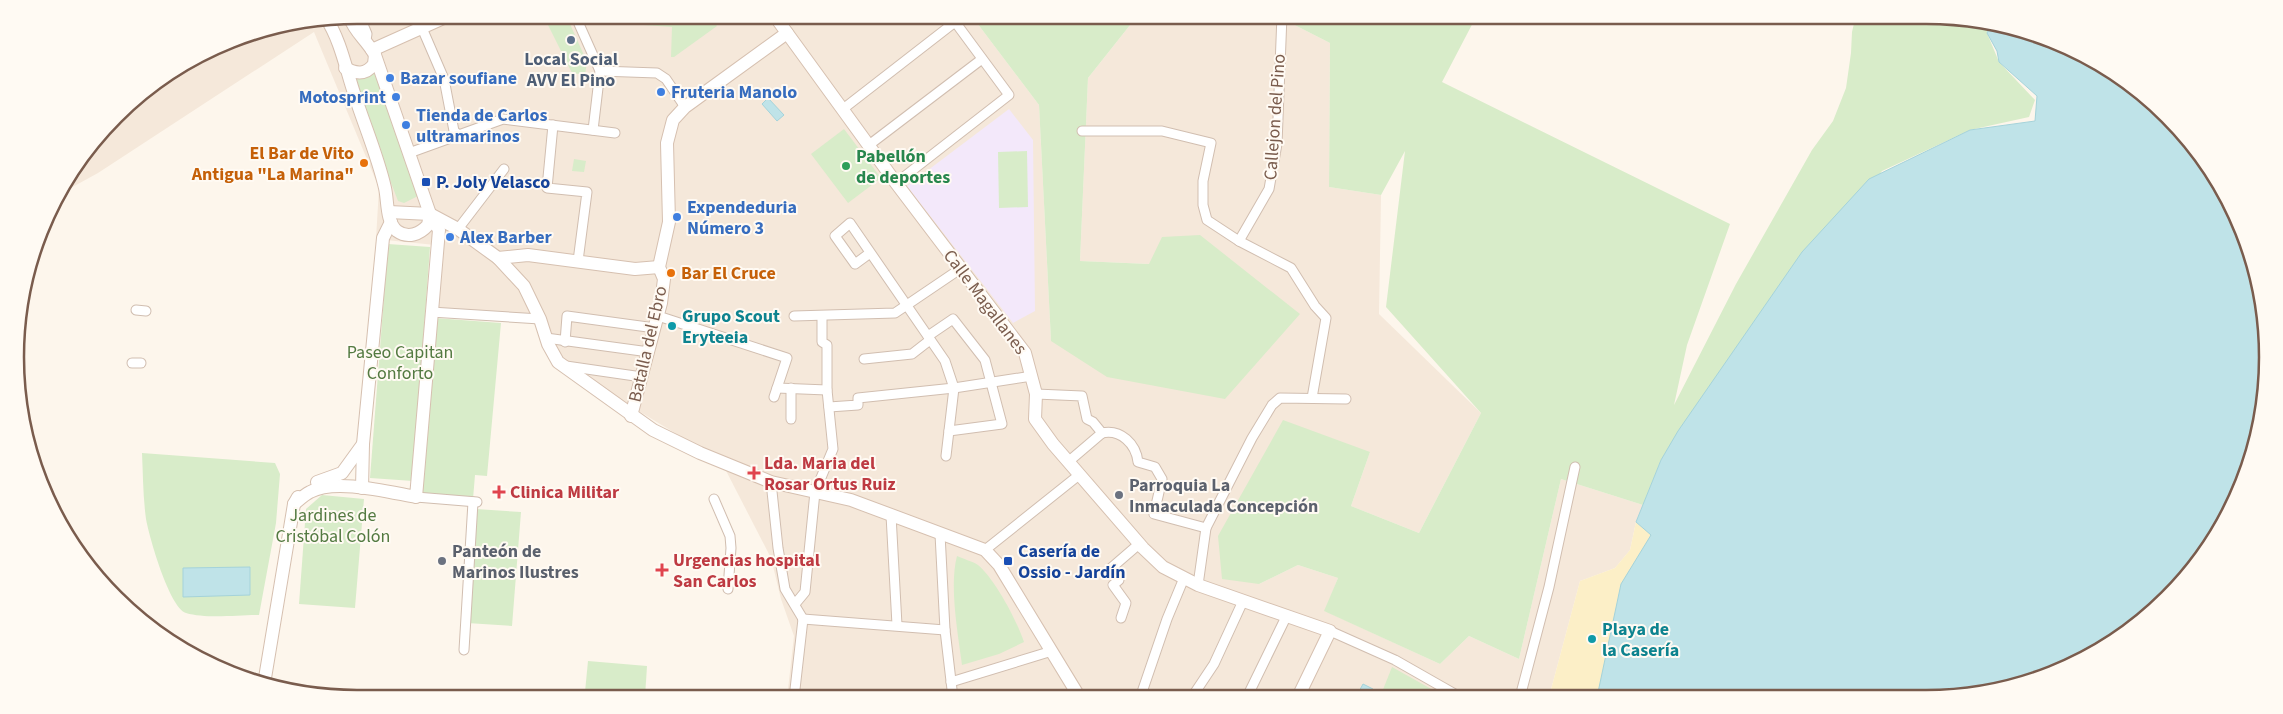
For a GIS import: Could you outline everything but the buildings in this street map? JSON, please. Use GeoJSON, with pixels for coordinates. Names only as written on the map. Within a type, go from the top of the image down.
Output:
{"type":"FeatureCollection","features":[{"type":"Feature","properties":{"kind":"street"},"geometry":{"type":"LineString","coordinates":[[352,24],[371,49],[430,214],[439,230],[416,497]]}},
{"type":"Feature","properties":{"kind":"street"},"geometry":{"type":"LineString","coordinates":[[345,68],[359,74],[365,72],[374,64],[367,34],[362,24]]}},
{"type":"Feature","properties":{"kind":"street"},"geometry":{"type":"LineString","coordinates":[[371,49],[431,24]]}},
{"type":"Feature","properties":{"kind":"street"},"geometry":{"type":"LineString","coordinates":[[579,24],[600,71],[593,130]]}},
{"type":"Feature","properties":{"kind":"street","name":"Calle Magallanes"},"geometry":{"type":"LineString","coordinates":[[780,24],[960,268],[1026,353],[1036,394],[1035,419],[1068,462],[1139,544],[1163,567],[1198,586],[1330,631]]}},
{"type":"Feature","properties":{"kind":"street"},"geometry":{"type":"LineString","coordinates":[[843,109],[947,24]]}},
{"type":"Feature","properties":{"kind":"street"},"geometry":{"type":"LineString","coordinates":[[896,182],[1009,95],[957,24]]}},
{"type":"Feature","properties":{"kind":"street","name":"Callejon del Pino"},"geometry":{"type":"LineString","coordinates":[[1239,242],[1269,189],[1277,144],[1282,24]]}},
{"type":"Feature","properties":{"kind":"street"},"geometry":{"type":"LineString","coordinates":[[330,25],[337,36],[345,68],[384,182],[390,217],[397,231],[413,235],[419,233],[428,226],[430,214]]}},
{"type":"Feature","properties":{"kind":"street"},"geometry":{"type":"LineString","coordinates":[[422,28],[444,79],[457,133]]}},
{"type":"Feature","properties":{"kind":"street"},"geometry":{"type":"LineString","coordinates":[[337,36],[354,29]]}},
{"type":"Feature","properties":{"kind":"street","name":"Batalla del Ebro"},"geometry":{"type":"LineString","coordinates":[[631,416],[657,322],[664,279],[659,267],[669,222],[668,143],[673,120],[686,107],[787,33]]}},
{"type":"Feature","properties":{"kind":"street"},"geometry":{"type":"LineString","coordinates":[[869,145],[982,59]]}},
{"type":"Feature","properties":{"kind":"street"},"geometry":{"type":"LineString","coordinates":[[600,71],[657,73],[666,79],[686,107]]}},
{"type":"Feature","properties":{"kind":"street"},"geometry":{"type":"LineString","coordinates":[[409,153],[457,133],[503,119],[615,133]]}},
{"type":"Feature","properties":{"kind":"street"},"geometry":{"type":"LineString","coordinates":[[553,125],[547,188],[586,192],[578,261]]}},
{"type":"Feature","properties":{"kind":"street"},"geometry":{"type":"LineString","coordinates":[[1082,131],[1162,131],[1211,144],[1203,181],[1203,205],[1207,220],[1239,242],[1291,268],[1315,306],[1326,318],[1312,398]]}},
{"type":"Feature","properties":{"kind":"street"},"geometry":{"type":"LineString","coordinates":[[458,229],[504,169]]}},
{"type":"Feature","properties":{"kind":"street"},"geometry":{"type":"LineString","coordinates":[[390,217],[430,214],[458,229],[498,258],[520,280],[540,319],[552,354],[563,366],[653,430],[772,482],[851,500],[925,526],[940,534],[985,550],[999,565],[1075,690]]}},
{"type":"Feature","properties":{"kind":"street"},"geometry":{"type":"LineString","coordinates":[[362,488],[363,444],[383,238],[390,217]]}},
{"type":"Feature","properties":{"kind":"street"},"geometry":{"type":"LineString","coordinates":[[870,253],[908,305],[945,361],[954,388],[946,456]]}},
{"type":"Feature","properties":{"kind":"street"},"geometry":{"type":"LineString","coordinates":[[498,258],[528,255],[635,269],[659,267]]}},
{"type":"Feature","properties":{"kind":"street"},"geometry":{"type":"LineString","coordinates":[[794,316],[822,317],[895,313],[960,268]]}},
{"type":"Feature","properties":{"kind":"street"},"geometry":{"type":"LineString","coordinates":[[431,312],[540,319]]}},
{"type":"Feature","properties":{"kind":"street"},"geometry":{"type":"LineString","coordinates":[[565,342],[567,316],[657,322],[787,358],[775,392],[791,388],[828,390]]}},
{"type":"Feature","properties":{"kind":"street"},"geometry":{"type":"LineString","coordinates":[[795,604],[806,592],[814,492],[833,449],[829,408],[827,345],[822,342],[822,317]]}},
{"type":"Feature","properties":{"kind":"street"},"geometry":{"type":"LineString","coordinates":[[864,359],[912,354],[953,319],[985,360],[1002,424],[949,431]]}},
{"type":"Feature","properties":{"kind":"street"},"geometry":{"type":"LineString","coordinates":[[546,338],[649,352]]}},
{"type":"Feature","properties":{"kind":"street"},"geometry":{"type":"LineString","coordinates":[[563,366],[642,377]]}},
{"type":"Feature","properties":{"kind":"street"},"geometry":{"type":"LineString","coordinates":[[829,408],[1032,376]]}},
{"type":"Feature","properties":{"kind":"street"},"geometry":{"type":"LineString","coordinates":[[791,388],[791,420]]}},
{"type":"Feature","properties":{"kind":"street"},"geometry":{"type":"LineString","coordinates":[[1036,394],[1082,396],[1087,419],[1093,422],[1102,433]]}},
{"type":"Feature","properties":{"kind":"street"},"geometry":{"type":"LineString","coordinates":[[1198,586],[1206,528],[1252,438],[1272,405],[1280,398],[1346,399]]}},
{"type":"Feature","properties":{"kind":"street"},"geometry":{"type":"LineString","coordinates":[[1068,462],[1102,433],[1120,434],[1137,451],[1138,462],[1154,467],[1162,479],[1154,514],[1206,528]]}},
{"type":"Feature","properties":{"kind":"street"},"geometry":{"type":"LineString","coordinates":[[265,677],[294,504],[299,494],[310,485],[342,473],[363,444]]}},
{"type":"Feature","properties":{"kind":"street"},"geometry":{"type":"LineString","coordinates":[[1522,690],[1549,587],[1575,466]]}},
{"type":"Feature","properties":{"kind":"street"},"geometry":{"type":"LineString","coordinates":[[985,550],[1079,475]]}},
{"type":"Feature","properties":{"kind":"street"},"geometry":{"type":"LineString","coordinates":[[772,482],[778,548],[785,589],[803,619],[795,690]]}},
{"type":"Feature","properties":{"kind":"street"},"geometry":{"type":"LineString","coordinates":[[294,504],[310,492],[320,488],[362,488],[416,497],[475,502],[464,650]]}},
{"type":"Feature","properties":{"kind":"street"},"geometry":{"type":"LineString","coordinates":[[714,499],[730,536],[732,548],[728,589]]}},
{"type":"Feature","properties":{"kind":"street"},"geometry":{"type":"LineString","coordinates":[[891,515],[898,626]]}},
{"type":"Feature","properties":{"kind":"street"},"geometry":{"type":"LineString","coordinates":[[940,534],[945,630],[952,690]]}},
{"type":"Feature","properties":{"kind":"street"},"geometry":{"type":"LineString","coordinates":[[1121,618],[1126,603],[1114,585],[1118,580],[1110,569],[1139,544]]}},
{"type":"Feature","properties":{"kind":"street"},"geometry":{"type":"LineString","coordinates":[[1143,690],[1164,627],[1184,578]]}},
{"type":"Feature","properties":{"kind":"street"},"geometry":{"type":"LineString","coordinates":[[1197,690],[1214,664],[1243,601]]}},
{"type":"Feature","properties":{"kind":"street"},"geometry":{"type":"LineString","coordinates":[[1250,690],[1287,615]]}},
{"type":"Feature","properties":{"kind":"street"},"geometry":{"type":"LineString","coordinates":[[803,619],[945,630]]}},
{"type":"Feature","properties":{"kind":"street"},"geometry":{"type":"LineString","coordinates":[[1301,690],[1330,631],[1395,660],[1448,690]]}},
{"type":"Feature","properties":{"kind":"street"},"geometry":{"type":"LineString","coordinates":[[951,682],[1052,651]]}},
{"type":"Feature","properties":{"kind":"shaded area"},"geometry":{"type":"Polygon","coordinates":[[[335,24],[978,24],[1039,105],[1051,341],[1150,264],[1080,261],[1088,78],[1131,24],[1293,24],[1330,43],[1329,187],[1381,195],[1379,314],[1481,413],[1419,533],[1351,506],[1370,452],[1259,584],[1298,565],[1338,578],[1325,611],[1440,664],[1469,636],[1519,659],[1561,479],[1643,505],[1636,522],[1630,550],[1615,568],[1580,581],[1551,690],[788,690],[794,636],[781,599],[771,558],[721,461],[558,362],[540,319],[431,312],[435,245],[376,239],[379,188],[314,32],[98,173],[69,189],[106,137],[121,121],[137,106],[172,80],[190,68],[229,49],[250,41],[292,30],[335,24]]]}},
{"type":"Feature","properties":{"kind":"shaded area"},"geometry":{"type":"Polygon","coordinates":[[[1009,109],[1033,140],[1035,311],[1013,323],[907,186],[1009,109]]]}},
{"type":"Feature","properties":{"kind":"green space"},"geometry":{"type":"Polygon","coordinates":[[[548,24],[570,24],[587,62],[585,75],[572,73],[548,24]]]}},
{"type":"Feature","properties":{"kind":"green space"},"geometry":{"type":"Polygon","coordinates":[[[629,24],[716,24],[717,26],[674,57],[671,57],[672,27],[629,24]]]}},
{"type":"Feature","properties":{"kind":"green space"},"geometry":{"type":"Polygon","coordinates":[[[978,24],[1131,24],[1088,78],[1080,261],[1149,264],[1162,237],[1200,235],[1300,314],[1225,399],[1107,377],[1051,341],[1039,105],[978,24]]]}},
{"type":"Feature","properties":{"kind":"green space"},"geometry":{"type":"Polygon","coordinates":[[[1293,24],[1472,24],[1442,82],[1730,224],[1687,345],[1674,405],[1736,284],[1812,150],[1833,121],[1846,88],[1854,24],[1948,24],[1989,30],[1987,33],[1999,62],[2035,100],[2029,117],[1970,130],[1882,171],[1661,460],[1643,505],[1561,479],[1519,659],[1469,636],[1440,664],[1324,611],[1338,578],[1298,565],[1259,584],[1222,579],[1218,536],[1283,420],[1370,452],[1351,506],[1419,533],[1481,413],[1386,307],[1405,151],[1381,195],[1329,187],[1330,43],[1293,24]]]}},
{"type":"Feature","properties":{"kind":"green space"},"geometry":{"type":"Polygon","coordinates":[[[375,72],[418,196],[404,203],[398,201],[353,83],[355,78],[375,72]]]}},
{"type":"Feature","properties":{"kind":"green space","name":"Pabellón de deportes"},"geometry":{"type":"Polygon","coordinates":[[[844,129],[881,178],[848,203],[811,154],[844,129]]]}},
{"type":"Feature","properties":{"kind":"green space"},"geometry":{"type":"Polygon","coordinates":[[[1027,151],[1028,207],[999,208],[998,152],[1027,151]]]}},
{"type":"Feature","properties":{"kind":"green space"},"geometry":{"type":"Polygon","coordinates":[[[574,159],[586,161],[584,172],[572,171],[574,159]]]}},
{"type":"Feature","properties":{"kind":"green space","name":"Paseo Capitan Conforto"},"geometry":{"type":"Polygon","coordinates":[[[388,244],[430,247],[413,481],[370,478],[388,244]]]}},
{"type":"Feature","properties":{"kind":"green space"},"geometry":{"type":"Polygon","coordinates":[[[435,318],[501,323],[487,476],[475,475],[473,499],[419,494],[435,318]]]}},
{"type":"Feature","properties":{"kind":"green space"},"geometry":{"type":"Polygon","coordinates":[[[142,453],[275,463],[280,474],[276,523],[259,615],[203,616],[186,613],[180,608],[173,598],[155,555],[148,528],[144,502],[142,453]]]}},
{"type":"Feature","properties":{"kind":"green space","name":"Jardines de Cristóbal Colón"},"geometry":{"type":"Polygon","coordinates":[[[322,495],[364,499],[355,608],[299,604],[306,509],[322,495]]]}},
{"type":"Feature","properties":{"kind":"green space"},"geometry":{"type":"Polygon","coordinates":[[[476,509],[521,512],[512,626],[467,623],[476,509]]]}},
{"type":"Feature","properties":{"kind":"green space"},"geometry":{"type":"Polygon","coordinates":[[[957,556],[973,562],[985,571],[1011,612],[1024,642],[999,654],[962,665],[954,595],[957,556]]]}},
{"type":"Feature","properties":{"kind":"green space"},"geometry":{"type":"Polygon","coordinates":[[[588,661],[647,666],[645,690],[585,690],[588,661]]]}},
{"type":"Feature","properties":{"kind":"green space"},"geometry":{"type":"Polygon","coordinates":[[[1392,667],[1433,690],[1383,690],[1392,667]]]}},
{"type":"Feature","properties":{"kind":"sand","name":"Playa de la Casería"},"geometry":{"type":"Polygon","coordinates":[[[1636,522],[1651,535],[1603,690],[1551,690],[1580,581],[1615,568],[1630,550],[1636,522]]]}},
{"type":"Feature","properties":{"kind":"water"},"geometry":{"type":"Polygon","coordinates":[[[1989,30],[2012,35],[2054,49],[2093,68],[2146,106],[2177,137],[2203,172],[2215,190],[2234,229],[2242,250],[2253,292],[2259,335],[2259,379],[2253,422],[2242,464],[2215,524],[2177,577],[2146,608],[2129,621],[2093,646],[2073,656],[2033,673],[2012,679],[1948,690],[1598,690],[1621,584],[1651,535],[1636,522],[1661,460],[1678,431],[1802,252],[1869,179],[1970,130],[2035,121],[2037,96],[1999,62],[1997,51],[1987,33],[1989,30]]]}},
{"type":"Feature","properties":{"kind":"water"},"geometry":{"type":"Polygon","coordinates":[[[768,98],[784,115],[777,121],[762,104],[768,98]]]}},
{"type":"Feature","properties":{"kind":"water"},"geometry":{"type":"Polygon","coordinates":[[[250,567],[250,595],[183,597],[183,568],[250,567]]]}},
{"type":"Feature","properties":{"kind":"water"},"geometry":{"type":"Polygon","coordinates":[[[1363,684],[1373,689],[1372,690],[1360,690],[1363,684]]]}},
{"type":"Feature","properties":{"kind":"place","name":"Local Social AVV El Pino"},"geometry":{"type":"Point","coordinates":[571,40]}},
{"type":"Feature","properties":{"kind":"place","name":"Bazar soufiane"},"geometry":{"type":"Point","coordinates":[390,78]}},
{"type":"Feature","properties":{"kind":"place","name":"Fruteria Manolo"},"geometry":{"type":"Point","coordinates":[661,92]}},
{"type":"Feature","properties":{"kind":"place","name":"Motosprint"},"geometry":{"type":"Point","coordinates":[396,97]}},
{"type":"Feature","properties":{"kind":"place","name":"Tienda de Carlos ultramarinos"},"geometry":{"type":"Point","coordinates":[406,125]}},
{"type":"Feature","properties":{"kind":"place","name":"El Bar de Vito Antigua \"La Marina\""},"geometry":{"type":"Point","coordinates":[364,163]}},
{"type":"Feature","properties":{"kind":"place","name":"Pabellón de deportes"},"geometry":{"type":"Point","coordinates":[846,166]}},
{"type":"Feature","properties":{"kind":"place","name":"P. Joly Velasco"},"geometry":{"type":"Point","coordinates":[426,182]}},
{"type":"Feature","properties":{"kind":"place","name":"Expendeduria Número 3"},"geometry":{"type":"Point","coordinates":[677,217]}},
{"type":"Feature","properties":{"kind":"place","name":"Alex Barber"},"geometry":{"type":"Point","coordinates":[450,237]}},
{"type":"Feature","properties":{"kind":"place","name":"Bar El Cruce"},"geometry":{"type":"Point","coordinates":[671,273]}},
{"type":"Feature","properties":{"kind":"place","name":"Grupo Scout Eryteeia"},"geometry":{"type":"Point","coordinates":[672,326]}},
{"type":"Feature","properties":{"kind":"place","name":"Lda. Maria del Rosar Ortus Ruiz"},"geometry":{"type":"Point","coordinates":[754,473]}},
{"type":"Feature","properties":{"kind":"place","name":"Clinica Militar"},"geometry":{"type":"Point","coordinates":[499,492]}},
{"type":"Feature","properties":{"kind":"place","name":"Parroquia La Inmaculada Concepción"},"geometry":{"type":"Point","coordinates":[1119,495]}},
{"type":"Feature","properties":{"kind":"place","name":"Panteón de Marinos Ilustres"},"geometry":{"type":"Point","coordinates":[442,561]}},
{"type":"Feature","properties":{"kind":"place","name":"Casería de Ossio - Jardín"},"geometry":{"type":"Point","coordinates":[1008,561]}},
{"type":"Feature","properties":{"kind":"place","name":"Urgencias hospital San Carlos"},"geometry":{"type":"Point","coordinates":[662,570]}},
{"type":"Feature","properties":{"kind":"place","name":"Playa de la Casería"},"geometry":{"type":"Point","coordinates":[1592,639]}}]}
